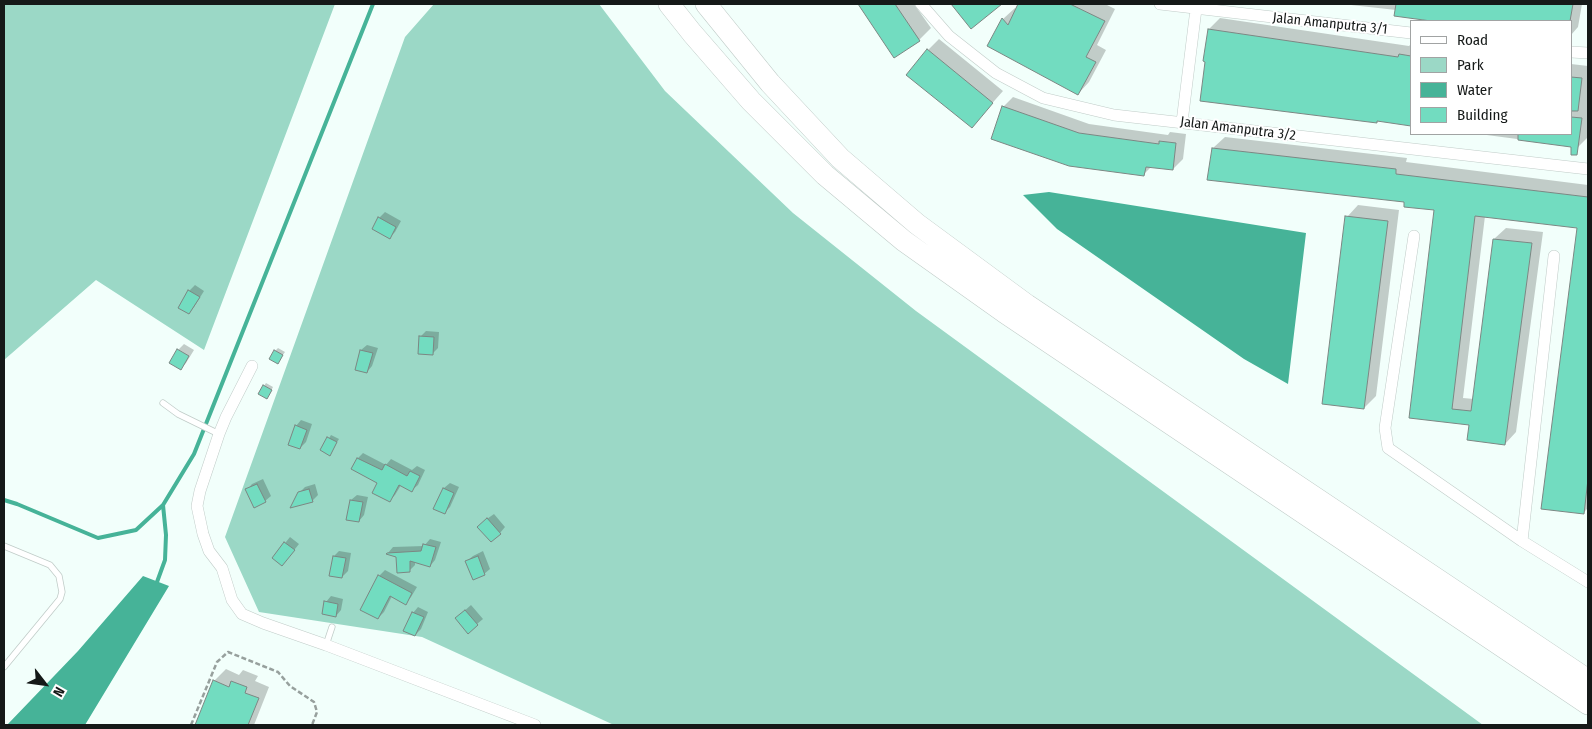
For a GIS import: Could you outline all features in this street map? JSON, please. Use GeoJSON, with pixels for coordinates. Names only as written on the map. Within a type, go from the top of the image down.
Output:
{"type":"FeatureCollection","features":[{"type":"Feature","properties":{"kind":"highway"},"geometry":{"type":"LineString","coordinates":[[669,4],[751,101],[825,175],[904,241],[1004,312],[1588,704]]}},
{"type":"Feature","properties":{"kind":"highway"},"geometry":{"type":"LineString","coordinates":[[706,4],[770,83],[840,158],[917,224],[1027,305],[1588,680]]}},
{"type":"Feature","properties":{"kind":"street","name":"Jalan Amanputra 3/2"},"geometry":{"type":"LineString","coordinates":[[922,4],[949,36],[996,73],[1043,98],[1114,115],[1588,169]]}},
{"type":"Feature","properties":{"kind":"street","name":"Jalan Amanputra 3/1"},"geometry":{"type":"LineString","coordinates":[[1160,4],[1410,33]]}},
{"type":"Feature","properties":{"kind":"street"},"geometry":{"type":"LineString","coordinates":[[1182,122],[1196,9]]}},
{"type":"Feature","properties":{"kind":"street"},"geometry":{"type":"LineString","coordinates":[[1572,52],[1588,54]]}},
{"type":"Feature","properties":{"kind":"street"},"geometry":{"type":"LineString","coordinates":[[1414,236],[1385,428],[1388,448],[1522,541],[1588,582]]}},
{"type":"Feature","properties":{"kind":"street"},"geometry":{"type":"LineString","coordinates":[[1522,541],[1554,256]]}},
{"type":"Feature","properties":{"kind":"street"},"geometry":{"type":"LineString","coordinates":[[252,366],[219,434],[196,506],[209,551],[222,568],[232,600],[246,616],[535,725]]}},
{"type":"Feature","properties":{"kind":"lane"},"geometry":{"type":"LineString","coordinates":[[163,403],[178,414],[219,434]]}},
{"type":"Feature","properties":{"kind":"lane"},"geometry":{"type":"LineString","coordinates":[[4,546],[50,565],[59,576],[62,592],[60,599],[4,667]]}},
{"type":"Feature","properties":{"kind":"lane"},"geometry":{"type":"LineString","coordinates":[[326,645],[332,627]]}},
{"type":"Feature","properties":{"kind":"path"},"geometry":{"type":"LineString","coordinates":[[191,725],[217,662],[228,652],[278,672],[290,686],[314,702],[317,712],[312,725]]}},
{"type":"Feature","properties":{"kind":"green space"},"geometry":{"type":"Polygon","coordinates":[[[4,4],[335,4],[204,350],[96,280],[4,360],[4,4]]]}},
{"type":"Feature","properties":{"kind":"green space"},"geometry":{"type":"Polygon","coordinates":[[[434,4],[599,4],[665,91],[793,213],[916,311],[1483,725],[614,725],[422,637],[259,612],[225,537],[405,37],[434,4]]]}},
{"type":"Feature","properties":{"kind":"water"},"geometry":{"type":"Polygon","coordinates":[[[1049,192],[1306,233],[1288,384],[1244,359],[1057,229],[1023,195],[1049,192]]]}},
{"type":"Feature","properties":{"kind":"water"},"geometry":{"type":"Polygon","coordinates":[[[143,576],[169,586],[85,725],[7,725],[78,651],[143,576]]]}},
{"type":"Feature","properties":{"kind":"building"},"geometry":{"type":"Polygon","coordinates":[[[858,4],[895,4],[920,41],[894,58],[858,4]]]}},
{"type":"Feature","properties":{"kind":"building"},"geometry":{"type":"Polygon","coordinates":[[[951,4],[1002,4],[971,29],[951,4]]]}},
{"type":"Feature","properties":{"kind":"building"},"geometry":{"type":"Polygon","coordinates":[[[1018,4],[1070,4],[1105,21],[1086,57],[1096,62],[1078,95],[987,46],[1002,18],[1008,25],[1018,4]]]}},
{"type":"Feature","properties":{"kind":"building"},"geometry":{"type":"Polygon","coordinates":[[[1396,4],[1573,4],[1570,20],[1424,20],[1394,16],[1396,4]]]}},
{"type":"Feature","properties":{"kind":"building"},"geometry":{"type":"Polygon","coordinates":[[[1208,29],[1398,57],[1399,54],[1410,56],[1410,126],[1200,101],[1205,62],[1203,61],[1208,29]]]}},
{"type":"Feature","properties":{"kind":"building"},"geometry":{"type":"Polygon","coordinates":[[[927,49],[993,103],[972,128],[906,75],[927,49]]]}},
{"type":"Feature","properties":{"kind":"building"},"geometry":{"type":"Polygon","coordinates":[[[1572,77],[1582,78],[1578,111],[1572,111],[1572,77]]]}},
{"type":"Feature","properties":{"kind":"building"},"geometry":{"type":"Polygon","coordinates":[[[1002,106],[1079,133],[1159,144],[1159,141],[1176,143],[1173,170],[1146,167],[1144,176],[1069,166],[991,139],[1002,106]]]}},
{"type":"Feature","properties":{"kind":"building"},"geometry":{"type":"Polygon","coordinates":[[[1572,117],[1582,118],[1577,155],[1571,155],[1571,147],[1518,140],[1518,135],[1572,135],[1572,117]]]}},
{"type":"Feature","properties":{"kind":"building"},"geometry":{"type":"Polygon","coordinates":[[[1212,148],[1396,169],[1396,174],[1588,197],[1588,479],[1584,514],[1541,509],[1577,228],[1475,216],[1452,409],[1471,411],[1493,239],[1532,243],[1505,445],[1467,440],[1469,425],[1409,418],[1434,210],[1404,207],[1404,202],[1207,180],[1212,148]]]}},
{"type":"Feature","properties":{"kind":"building"},"geometry":{"type":"Polygon","coordinates":[[[1345,216],[1388,221],[1364,409],[1322,404],[1345,216]]]}},
{"type":"Feature","properties":{"kind":"building"},"geometry":{"type":"Polygon","coordinates":[[[378,217],[396,227],[390,239],[372,229],[378,217]]]}},
{"type":"Feature","properties":{"kind":"building"},"geometry":{"type":"Polygon","coordinates":[[[188,290],[200,297],[189,314],[178,308],[188,290]]]}},
{"type":"Feature","properties":{"kind":"building"},"geometry":{"type":"Polygon","coordinates":[[[419,336],[434,337],[433,355],[418,354],[419,336]]]}},
{"type":"Feature","properties":{"kind":"building"},"geometry":{"type":"Polygon","coordinates":[[[177,349],[189,356],[181,370],[169,363],[177,349]]]}},
{"type":"Feature","properties":{"kind":"building"},"geometry":{"type":"Polygon","coordinates":[[[274,350],[283,355],[278,364],[269,359],[274,350]]]}},
{"type":"Feature","properties":{"kind":"building"},"geometry":{"type":"Polygon","coordinates":[[[360,350],[373,353],[367,373],[355,370],[360,350]]]}},
{"type":"Feature","properties":{"kind":"building"},"geometry":{"type":"Polygon","coordinates":[[[263,385],[272,390],[267,399],[258,394],[263,385]]]}},
{"type":"Feature","properties":{"kind":"building"},"geometry":{"type":"Polygon","coordinates":[[[295,425],[307,430],[300,449],[288,445],[295,425]]]}},
{"type":"Feature","properties":{"kind":"building"},"geometry":{"type":"Polygon","coordinates":[[[327,437],[337,442],[330,456],[320,450],[327,437]]]}},
{"type":"Feature","properties":{"kind":"building"},"geometry":{"type":"Polygon","coordinates":[[[357,458],[382,470],[385,464],[407,476],[410,471],[420,476],[412,492],[399,485],[390,502],[372,493],[377,483],[351,469],[357,458]]]}},
{"type":"Feature","properties":{"kind":"building"},"geometry":{"type":"Polygon","coordinates":[[[257,484],[266,502],[254,508],[245,489],[257,484]]]}},
{"type":"Feature","properties":{"kind":"building"},"geometry":{"type":"Polygon","coordinates":[[[443,488],[454,493],[445,514],[433,509],[443,488]]]}},
{"type":"Feature","properties":{"kind":"building"},"geometry":{"type":"Polygon","coordinates":[[[309,489],[313,502],[290,508],[298,492],[309,489]]]}},
{"type":"Feature","properties":{"kind":"building"},"geometry":{"type":"Polygon","coordinates":[[[350,500],[363,502],[359,522],[346,520],[350,500]]]}},
{"type":"Feature","properties":{"kind":"building"},"geometry":{"type":"Polygon","coordinates":[[[487,518],[501,534],[491,542],[477,527],[487,518]]]}},
{"type":"Feature","properties":{"kind":"building"},"geometry":{"type":"Polygon","coordinates":[[[284,542],[295,550],[282,566],[272,558],[284,542]]]}},
{"type":"Feature","properties":{"kind":"building"},"geometry":{"type":"Polygon","coordinates":[[[423,544],[436,547],[430,567],[410,561],[410,572],[397,573],[396,557],[386,554],[421,551],[423,544]]]}},
{"type":"Feature","properties":{"kind":"building"},"geometry":{"type":"Polygon","coordinates":[[[333,556],[346,558],[342,578],[329,576],[333,556]]]}},
{"type":"Feature","properties":{"kind":"building"},"geometry":{"type":"Polygon","coordinates":[[[478,556],[485,575],[473,580],[465,561],[478,556]]]}},
{"type":"Feature","properties":{"kind":"building"},"geometry":{"type":"Polygon","coordinates":[[[378,575],[412,593],[406,605],[390,596],[378,619],[360,610],[378,575]]]}},
{"type":"Feature","properties":{"kind":"building"},"geometry":{"type":"Polygon","coordinates":[[[324,601],[338,604],[336,617],[322,614],[324,601]]]}},
{"type":"Feature","properties":{"kind":"building"},"geometry":{"type":"Polygon","coordinates":[[[465,610],[478,625],[468,634],[455,618],[465,610]]]}},
{"type":"Feature","properties":{"kind":"building"},"geometry":{"type":"Polygon","coordinates":[[[412,612],[424,617],[415,636],[403,631],[412,612]]]}},
{"type":"Feature","properties":{"kind":"building"},"geometry":{"type":"Polygon","coordinates":[[[213,680],[229,687],[231,681],[247,687],[245,693],[259,698],[248,725],[195,725],[213,680]]]}},
{"type":"Feature","properties":{"kind":"waterway"},"geometry":{"type":"LineString","coordinates":[[157,582],[165,560],[166,535],[163,505],[194,454],[373,4]]}},
{"type":"Feature","properties":{"kind":"waterway"},"geometry":{"type":"LineString","coordinates":[[4,500],[98,538],[136,530],[163,505]]}}]}
